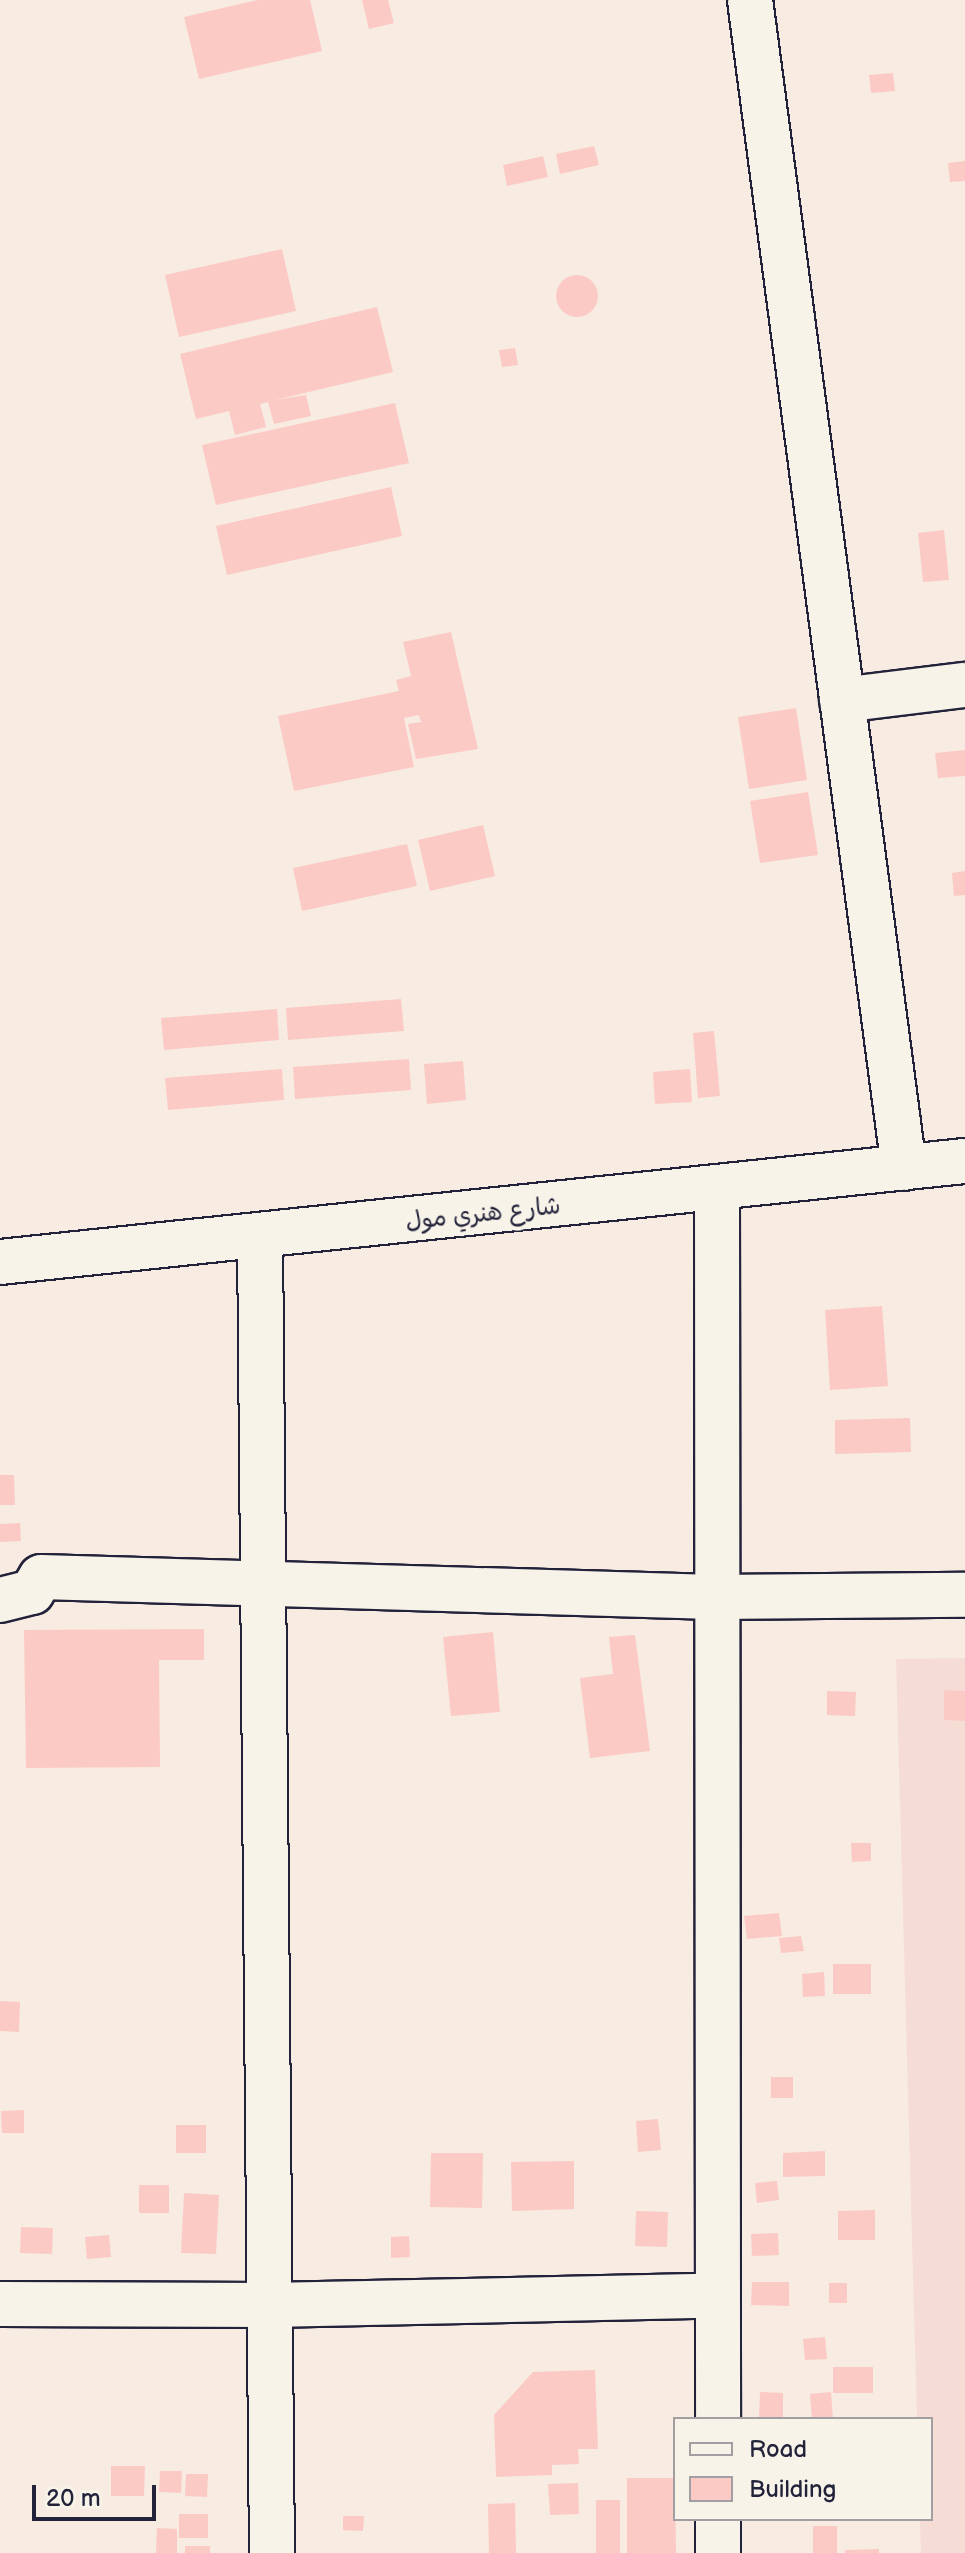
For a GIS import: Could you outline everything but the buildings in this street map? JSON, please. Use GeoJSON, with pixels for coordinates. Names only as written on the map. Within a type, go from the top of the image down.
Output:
{"type":"FeatureCollection","features":[{"type":"Feature","properties":{"kind":"main road"},"geometry":{"type":"LineString","coordinates":[[750,0],[904,1168]]}},
{"type":"Feature","properties":{"kind":"main road"},"geometry":{"type":"LineString","coordinates":[[842,700],[965,685]]}},
{"type":"Feature","properties":{"kind":"main road","name":"شارع هنري مول"},"geometry":{"type":"LineString","coordinates":[[0,1262],[717,1190],[965,1161]]}},
{"type":"Feature","properties":{"kind":"main road"},"geometry":{"type":"LineString","coordinates":[[717,1190],[714,1597],[718,2417]]}},
{"type":"Feature","properties":{"kind":"main road"},"geometry":{"type":"LineString","coordinates":[[260,1237],[272,2553]]}},
{"type":"Feature","properties":{"kind":"main road"},"geometry":{"type":"LineString","coordinates":[[0,1600],[32,1592],[41,1577],[714,1597],[965,1595]]}},
{"type":"Feature","properties":{"kind":"main road"},"geometry":{"type":"LineString","coordinates":[[0,2304],[269,2305],[717,2296]]}},
{"type":"Feature","properties":{"kind":"main road"},"geometry":{"type":"LineString","coordinates":[[718,2521],[718,2553]]}},
{"type":"Feature","properties":{"kind":"shaded area"},"geometry":{"type":"Polygon","coordinates":[[[965,1658],[965,2553],[921,2553],[920,2521],[933,2521],[933,2417],[917,2417],[896,1659],[965,1658]]]}}]}
